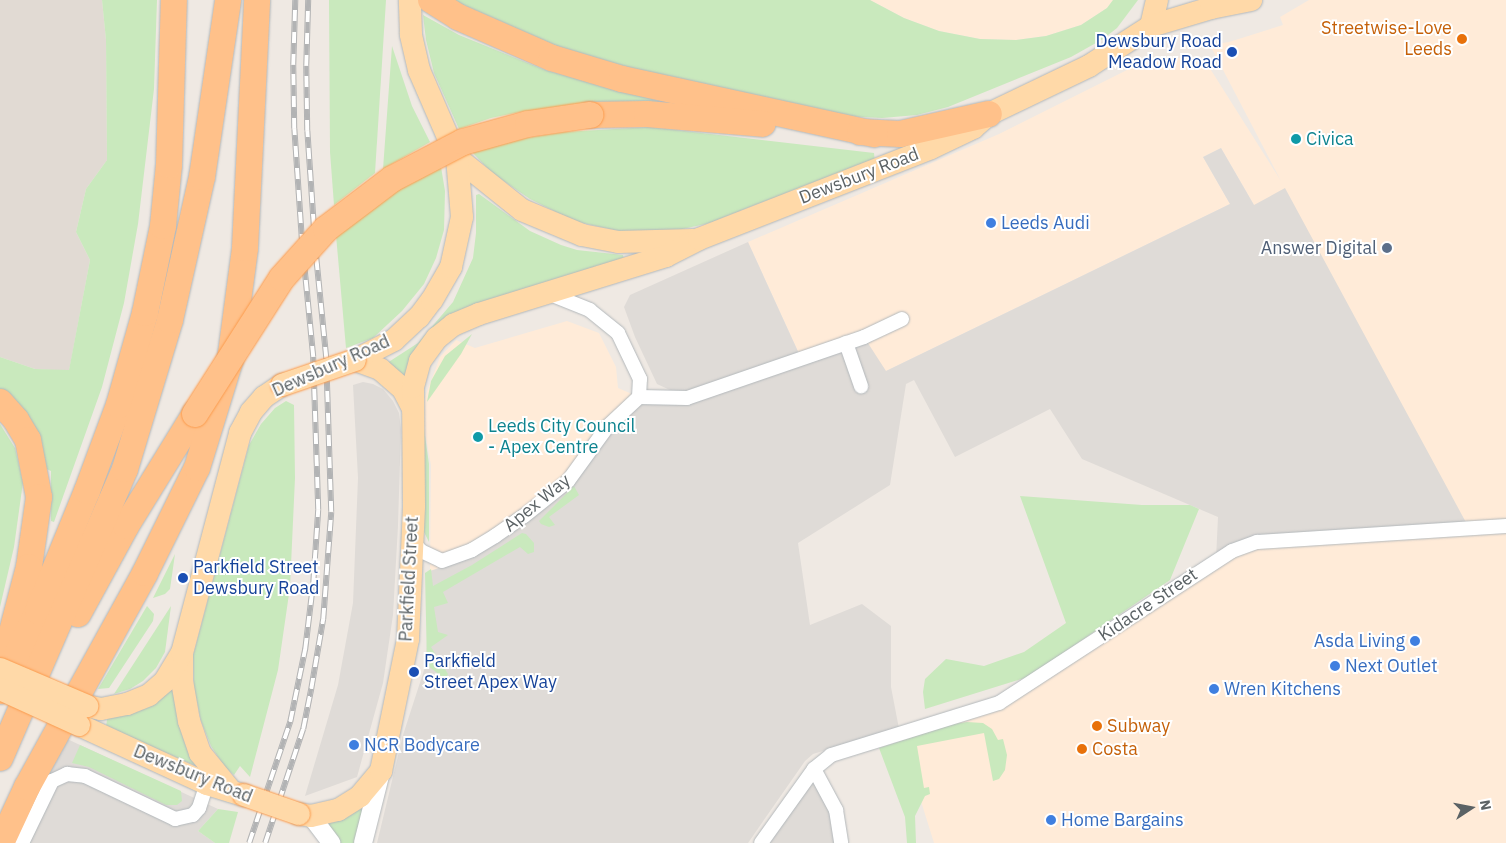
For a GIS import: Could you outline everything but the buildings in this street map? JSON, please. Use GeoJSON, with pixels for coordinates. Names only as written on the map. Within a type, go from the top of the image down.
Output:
{"type":"FeatureCollection","features":[{"type":"Feature","properties":{"kind":"highway"},"geometry":{"type":"LineString","coordinates":[[0,690],[38,611],[87,491],[119,405],[145,313],[163,226],[168,165],[174,0]]}},
{"type":"Feature","properties":{"kind":"highway"},"geometry":{"type":"LineString","coordinates":[[0,758],[125,468],[170,320],[202,177],[228,0]]}},
{"type":"Feature","properties":{"kind":"highway"},"geometry":{"type":"LineString","coordinates":[[1,843],[27,787],[127,608],[197,468],[230,361],[246,248],[257,0]]}},
{"type":"Feature","properties":{"kind":"highway"},"geometry":{"type":"LineString","coordinates":[[431,0],[458,17],[552,58],[622,79],[875,134]]}},
{"type":"Feature","properties":{"kind":"highway"},"geometry":{"type":"LineString","coordinates":[[0,768],[74,621],[126,526],[282,278],[326,229],[392,179],[463,142],[528,124],[590,115],[647,114],[875,134],[900,134],[989,114]]}},
{"type":"Feature","properties":{"kind":"highway"},"geometry":{"type":"LineString","coordinates":[[0,402],[16,420],[28,440],[39,497],[29,568],[0,677]]}},
{"type":"Feature","properties":{"kind":"main road","name":"Dewsbury Road"},"geometry":{"type":"LineString","coordinates":[[0,690],[83,715],[101,708],[127,704],[149,695],[165,681],[182,653],[240,433],[251,412],[264,397],[282,385],[355,360],[394,340],[419,317],[451,267],[462,217],[457,158],[420,70],[411,34],[410,0]]}},
{"type":"Feature","properties":{"kind":"main road"},"geometry":{"type":"LineString","coordinates":[[1152,26],[1157,0]]}},
{"type":"Feature","properties":{"kind":"main road","name":"Dewsbury Road"},"geometry":{"type":"LineString","coordinates":[[453,325],[479,314],[652,262],[699,240],[932,148],[973,128],[989,114],[1089,66],[1152,26],[1204,10],[1251,0]]}},
{"type":"Feature","properties":{"kind":"main road"},"geometry":{"type":"LineString","coordinates":[[457,158],[522,210],[582,235],[618,242],[699,240]]}},
{"type":"Feature","properties":{"kind":"main road","name":"Parkfield Street"},"geometry":{"type":"LineString","coordinates":[[381,771],[408,639],[412,541],[413,387],[420,361],[437,338],[453,325]]}},
{"type":"Feature","properties":{"kind":"main road"},"geometry":{"type":"LineString","coordinates":[[355,360],[380,369],[403,390],[413,409]]}},
{"type":"Feature","properties":{"kind":"main road"},"geometry":{"type":"LineString","coordinates":[[182,653],[182,681],[189,721],[200,753],[238,793]]}},
{"type":"Feature","properties":{"kind":"main road","name":"Dewsbury Road"},"geometry":{"type":"LineString","coordinates":[[0,669],[207,784],[305,815]]}},
{"type":"Feature","properties":{"kind":"main road"},"geometry":{"type":"LineString","coordinates":[[305,815],[338,810],[360,796],[381,771]]}},
{"type":"Feature","properties":{"kind":"street"},"geometry":{"type":"LineString","coordinates":[[547,293],[575,302],[590,310],[618,332],[640,379],[639,397],[687,398],[846,343],[902,319]]}},
{"type":"Feature","properties":{"kind":"street"},"geometry":{"type":"LineString","coordinates":[[846,343],[861,386]]}},
{"type":"Feature","properties":{"kind":"street","name":"Apex Way"},"geometry":{"type":"LineString","coordinates":[[412,541],[421,552],[442,561],[472,550],[495,536],[568,481],[608,426],[639,397]]}},
{"type":"Feature","properties":{"kind":"street","name":"Kidacre Street"},"geometry":{"type":"LineString","coordinates":[[761,843],[814,769],[831,755],[999,703],[1232,551],[1257,542],[1506,526]]}},
{"type":"Feature","properties":{"kind":"street"},"geometry":{"type":"LineString","coordinates":[[814,769],[836,810],[841,843]]}},
{"type":"Feature","properties":{"kind":"street","name":"Parkfield Street"},"geometry":{"type":"LineString","coordinates":[[363,843],[381,771]]}},
{"type":"Feature","properties":{"kind":"street"},"geometry":{"type":"LineString","coordinates":[[22,843],[52,781],[67,774],[85,776],[175,819],[193,815],[199,808],[207,784]]}},
{"type":"Feature","properties":{"kind":"street"},"geometry":{"type":"LineString","coordinates":[[305,815],[331,843]]}},
{"type":"Feature","properties":{"kind":"shaded area"},"geometry":{"type":"Polygon","coordinates":[[[0,0],[102,0],[106,40],[107,160],[86,189],[76,232],[90,260],[69,371],[35,369],[0,357],[0,0]]]}},
{"type":"Feature","properties":{"kind":"shaded area"},"geometry":{"type":"Polygon","coordinates":[[[870,0],[1113,0],[1107,8],[1081,25],[1046,36],[1016,40],[980,39],[939,31],[904,18],[870,0]]]}},
{"type":"Feature","properties":{"kind":"shaded area"},"geometry":{"type":"Polygon","coordinates":[[[1309,0],[1506,0],[1506,843],[934,843],[900,734],[999,703],[1216,559],[1254,205],[1221,148],[1203,157],[1230,204],[886,371],[801,358],[748,242],[999,134],[1143,62],[1165,57],[1204,59],[1281,181],[1210,45],[1229,42],[1283,25],[1280,17],[1309,0]]]}},
{"type":"Feature","properties":{"kind":"shaded area"},"geometry":{"type":"Polygon","coordinates":[[[1221,148],[1254,205],[1285,188],[1469,528],[1257,542],[1216,559],[1218,517],[1082,459],[1050,409],[955,457],[914,380],[906,384],[890,485],[798,543],[810,625],[862,604],[891,626],[891,687],[900,734],[813,754],[805,761],[748,843],[377,843],[403,735],[426,664],[430,571],[476,556],[568,481],[639,397],[685,397],[657,384],[635,337],[624,307],[630,295],[748,242],[801,358],[864,337],[886,371],[1230,204],[1203,157],[1221,148]]]}},
{"type":"Feature","properties":{"kind":"shaded area"},"geometry":{"type":"Polygon","coordinates":[[[567,321],[599,333],[616,367],[618,388],[639,397],[568,481],[476,556],[430,571],[431,465],[423,422],[423,402],[440,357],[456,340],[475,348],[567,321]]]}},
{"type":"Feature","properties":{"kind":"shaded area"},"geometry":{"type":"Polygon","coordinates":[[[363,382],[383,389],[393,401],[399,413],[401,429],[393,615],[383,683],[357,777],[305,796],[338,685],[353,603],[358,478],[353,385],[363,382]]]}},
{"type":"Feature","properties":{"kind":"shaded area"},"geometry":{"type":"Polygon","coordinates":[[[65,738],[218,809],[198,831],[215,843],[13,843],[65,738]]]}},
{"type":"Feature","properties":{"kind":"shaded area"},"geometry":{"type":"Polygon","coordinates":[[[814,770],[841,843],[762,843],[814,770]]]}},
{"type":"Feature","properties":{"kind":"green space"},"geometry":{"type":"Polygon","coordinates":[[[102,0],[157,0],[154,89],[138,224],[124,303],[102,387],[54,522],[51,521],[51,471],[42,467],[0,391],[0,357],[35,369],[69,370],[90,260],[76,232],[86,189],[107,160],[106,40],[102,0]]]}},
{"type":"Feature","properties":{"kind":"green space"},"geometry":{"type":"Polygon","coordinates":[[[329,0],[386,0],[375,173],[334,205],[330,152],[329,0]]]}},
{"type":"Feature","properties":{"kind":"green space"},"geometry":{"type":"Polygon","coordinates":[[[452,0],[870,0],[904,18],[939,31],[980,39],[1016,40],[1046,36],[1081,25],[1107,8],[1113,0],[1138,0],[1117,28],[1103,39],[1071,57],[948,107],[917,115],[882,118],[844,116],[720,91],[572,53],[452,0]]]}},
{"type":"Feature","properties":{"kind":"green space"},"geometry":{"type":"Polygon","coordinates":[[[423,15],[459,35],[545,70],[659,101],[658,105],[525,111],[491,118],[459,129],[434,73],[426,40],[423,15]]]}},
{"type":"Feature","properties":{"kind":"green space"},"geometry":{"type":"Polygon","coordinates":[[[392,46],[412,106],[430,142],[383,169],[392,46]]]}},
{"type":"Feature","properties":{"kind":"green space"},"geometry":{"type":"Polygon","coordinates":[[[650,127],[874,153],[875,163],[755,205],[710,223],[669,232],[623,232],[574,221],[530,199],[492,173],[472,152],[526,138],[563,132],[650,127]]]}},
{"type":"Feature","properties":{"kind":"green space"},"geometry":{"type":"Polygon","coordinates":[[[441,167],[445,191],[444,230],[436,258],[424,284],[402,311],[373,338],[346,348],[336,235],[400,188],[441,167]]]}},
{"type":"Feature","properties":{"kind":"green space"},"geometry":{"type":"Polygon","coordinates":[[[479,194],[530,231],[577,250],[623,255],[624,260],[485,304],[409,381],[384,365],[418,343],[453,302],[473,258],[476,233],[476,195],[479,194]]]}},
{"type":"Feature","properties":{"kind":"green space"},"geometry":{"type":"Polygon","coordinates":[[[472,334],[461,354],[427,402],[431,381],[445,356],[472,334]]]}},
{"type":"Feature","properties":{"kind":"green space"},"geometry":{"type":"Polygon","coordinates":[[[286,401],[294,405],[295,478],[290,587],[278,670],[250,777],[240,766],[234,775],[224,766],[211,746],[201,721],[194,688],[193,656],[249,445],[261,424],[275,408],[286,401]]]}},
{"type":"Feature","properties":{"kind":"green space"},"geometry":{"type":"Polygon","coordinates":[[[423,422],[429,464],[429,542],[424,532],[423,422]]]}},
{"type":"Feature","properties":{"kind":"green space"},"geometry":{"type":"Polygon","coordinates":[[[0,424],[15,448],[23,482],[14,547],[0,607],[0,424]]]}},
{"type":"Feature","properties":{"kind":"green space"},"geometry":{"type":"Polygon","coordinates":[[[574,486],[579,495],[549,517],[555,525],[549,527],[541,524],[539,521],[574,486]]]}},
{"type":"Feature","properties":{"kind":"green space"},"geometry":{"type":"Polygon","coordinates":[[[1020,496],[1142,505],[1190,505],[1199,509],[1170,580],[1028,677],[925,709],[923,692],[925,679],[946,659],[984,666],[1024,652],[1066,623],[1020,496]]]}},
{"type":"Feature","properties":{"kind":"green space"},"geometry":{"type":"Polygon","coordinates":[[[522,533],[526,534],[534,543],[534,552],[528,554],[520,547],[443,592],[448,603],[434,607],[438,632],[448,635],[431,647],[448,674],[445,679],[427,665],[425,573],[431,569],[433,586],[472,565],[522,533]]]}},
{"type":"Feature","properties":{"kind":"green space"},"geometry":{"type":"Polygon","coordinates":[[[175,554],[170,589],[165,594],[153,598],[175,554]]]}},
{"type":"Feature","properties":{"kind":"green space"},"geometry":{"type":"Polygon","coordinates":[[[147,606],[154,614],[153,621],[109,688],[98,689],[147,606]]]}},
{"type":"Feature","properties":{"kind":"green space"},"geometry":{"type":"Polygon","coordinates":[[[171,606],[165,652],[156,668],[143,681],[130,689],[114,694],[171,606]]]}},
{"type":"Feature","properties":{"kind":"green space"},"geometry":{"type":"Polygon","coordinates":[[[171,685],[196,763],[194,765],[106,727],[108,712],[171,685]]]}},
{"type":"Feature","properties":{"kind":"green space"},"geometry":{"type":"Polygon","coordinates":[[[967,722],[983,723],[992,729],[998,740],[1003,739],[1007,755],[1005,770],[999,779],[993,781],[984,733],[917,746],[924,788],[929,787],[930,794],[925,796],[915,816],[916,843],[907,843],[905,817],[879,748],[952,724],[967,722]]]}},
{"type":"Feature","properties":{"kind":"green space"},"geometry":{"type":"Polygon","coordinates":[[[80,745],[181,791],[182,801],[177,805],[166,805],[89,767],[72,763],[80,745]]]}},
{"type":"Feature","properties":{"kind":"green space"},"geometry":{"type":"Polygon","coordinates":[[[368,796],[359,843],[339,843],[328,824],[368,796]]]}},
{"type":"Feature","properties":{"kind":"green space"},"geometry":{"type":"Polygon","coordinates":[[[218,809],[238,812],[229,843],[215,843],[198,831],[218,809]]]}},
{"type":"Feature","properties":{"kind":"railway"},"geometry":{"type":"LineString","coordinates":[[249,843],[290,722],[305,649],[313,583],[318,510],[313,357],[302,245],[294,129],[295,0]]}},
{"type":"Feature","properties":{"kind":"railway"},"geometry":{"type":"LineString","coordinates":[[265,843],[303,729],[311,689],[323,619],[331,512],[326,358],[315,247],[307,131],[308,0]]}},
{"type":"Feature","properties":{"kind":"place","name":"Streetwise-Love Leeds"},"geometry":{"type":"Point","coordinates":[1462,39]}},
{"type":"Feature","properties":{"kind":"place","name":"Dewsbury Road Meadow Road"},"geometry":{"type":"Point","coordinates":[1232,52]}},
{"type":"Feature","properties":{"kind":"place","name":"Civica"},"geometry":{"type":"Point","coordinates":[1296,139]}},
{"type":"Feature","properties":{"kind":"place","name":"Leeds Audi"},"geometry":{"type":"Point","coordinates":[991,223]}},
{"type":"Feature","properties":{"kind":"place","name":"Answer Digital"},"geometry":{"type":"Point","coordinates":[1387,248]}},
{"type":"Feature","properties":{"kind":"place","name":"Leeds City Council - Apex Centre"},"geometry":{"type":"Point","coordinates":[478,437]}},
{"type":"Feature","properties":{"kind":"place","name":"Parkfield Street Dewsbury Road"},"geometry":{"type":"Point","coordinates":[183,578]}},
{"type":"Feature","properties":{"kind":"place","name":"Asda Living"},"geometry":{"type":"Point","coordinates":[1415,641]}},
{"type":"Feature","properties":{"kind":"place","name":"Next Outlet"},"geometry":{"type":"Point","coordinates":[1335,666]}},
{"type":"Feature","properties":{"kind":"place","name":"Parkfield Street Apex Way"},"geometry":{"type":"Point","coordinates":[414,672]}},
{"type":"Feature","properties":{"kind":"place","name":"Wren Kitchens"},"geometry":{"type":"Point","coordinates":[1214,689]}},
{"type":"Feature","properties":{"kind":"place","name":"Subway"},"geometry":{"type":"Point","coordinates":[1097,726]}},
{"type":"Feature","properties":{"kind":"place","name":"NCR Bodycare"},"geometry":{"type":"Point","coordinates":[354,745]}},
{"type":"Feature","properties":{"kind":"place","name":"Costa"},"geometry":{"type":"Point","coordinates":[1082,749]}},
{"type":"Feature","properties":{"kind":"place","name":"Home Bargains"},"geometry":{"type":"Point","coordinates":[1051,820]}}]}
